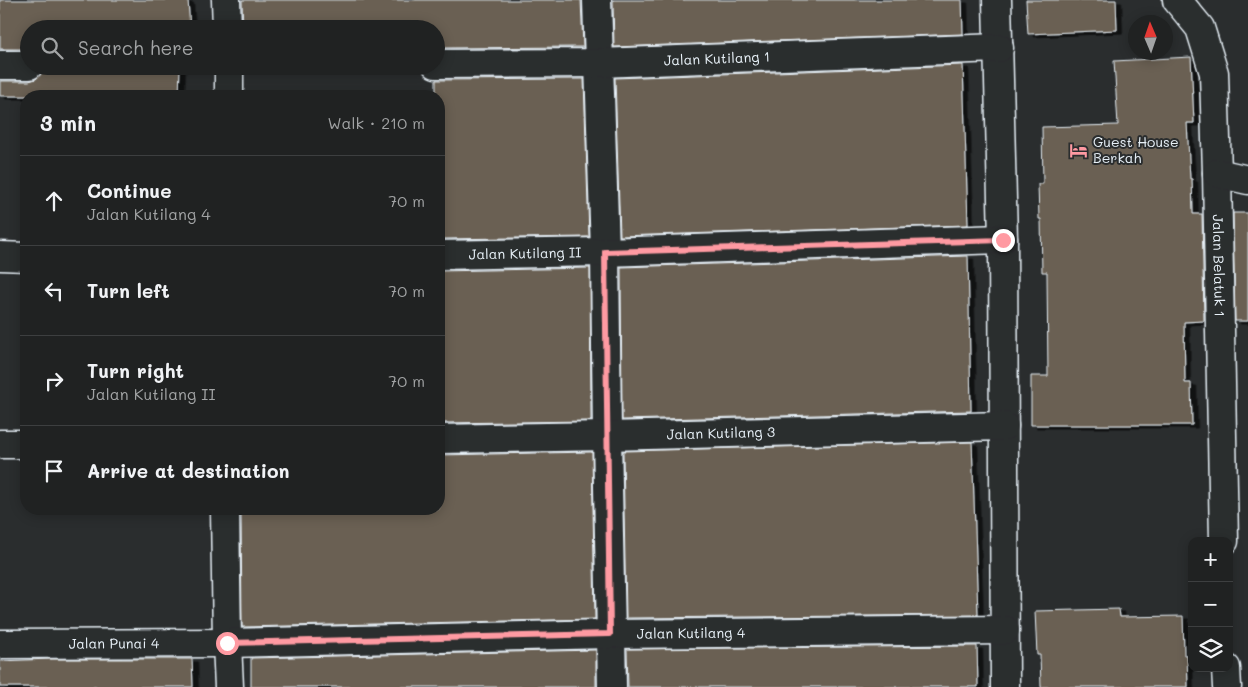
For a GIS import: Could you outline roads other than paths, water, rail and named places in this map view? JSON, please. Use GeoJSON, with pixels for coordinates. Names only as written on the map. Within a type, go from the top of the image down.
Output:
{"type":"FeatureCollection","features":[{"type":"Feature","properties":{"kind":"street"},"geometry":{"type":"LineString","coordinates":[[226,0],[227,20]]}},
{"type":"Feature","properties":{"kind":"street"},"geometry":{"type":"LineString","coordinates":[[597,0],[605,252],[606,436],[612,687]]}},
{"type":"Feature","properties":{"kind":"street"},"geometry":{"type":"LineString","coordinates":[[997,0],[1003,240],[1005,687]]}},
{"type":"Feature","properties":{"kind":"street","name":"Jalan Belatuk 1"},"geometry":{"type":"LineString","coordinates":[[1177,0],[1200,28],[1214,73],[1224,537]]}},
{"type":"Feature","properties":{"kind":"street","name":"Jalan Kutilang 1"},"geometry":{"type":"LineString","coordinates":[[445,64],[599,63],[999,48]]}},
{"type":"Feature","properties":{"kind":"street"},"geometry":{"type":"LineString","coordinates":[[0,65],[20,65]]}},
{"type":"Feature","properties":{"kind":"street"},"geometry":{"type":"LineString","coordinates":[[229,75],[229,90]]}},
{"type":"Feature","properties":{"kind":"street"},"geometry":{"type":"LineString","coordinates":[[1217,173],[1248,180]]}},
{"type":"Feature","properties":{"kind":"street","name":"Jalan Kutilang II"},"geometry":{"type":"LineString","coordinates":[[445,254],[605,252],[1003,240]]}},
{"type":"Feature","properties":{"kind":"street"},"geometry":{"type":"LineString","coordinates":[[0,256],[20,257]]}},
{"type":"Feature","properties":{"kind":"street","name":"Jalan Kutilang 3"},"geometry":{"type":"LineString","coordinates":[[445,438],[606,436],[1004,426]]}},
{"type":"Feature","properties":{"kind":"street"},"geometry":{"type":"LineString","coordinates":[[0,444],[20,444]]}},
{"type":"Feature","properties":{"kind":"street"},"geometry":{"type":"LineString","coordinates":[[225,515],[229,687]]}},
{"type":"Feature","properties":{"kind":"street","name":"Jalan Kutilang 4"},"geometry":{"type":"LineString","coordinates":[[227,643],[610,634],[1005,630]]}},
{"type":"Feature","properties":{"kind":"street","name":"Jalan Punai 4"},"geometry":{"type":"LineString","coordinates":[[0,644],[227,643]]}},
{"type":"Feature","properties":{"kind":"street"},"geometry":{"type":"LineString","coordinates":[[1226,672],[1226,687]]}},
{"type":"Feature","properties":{"kind":"place","name":"Guest House Berkah"},"geometry":{"type":"Point","coordinates":[1079,150]}}]}
